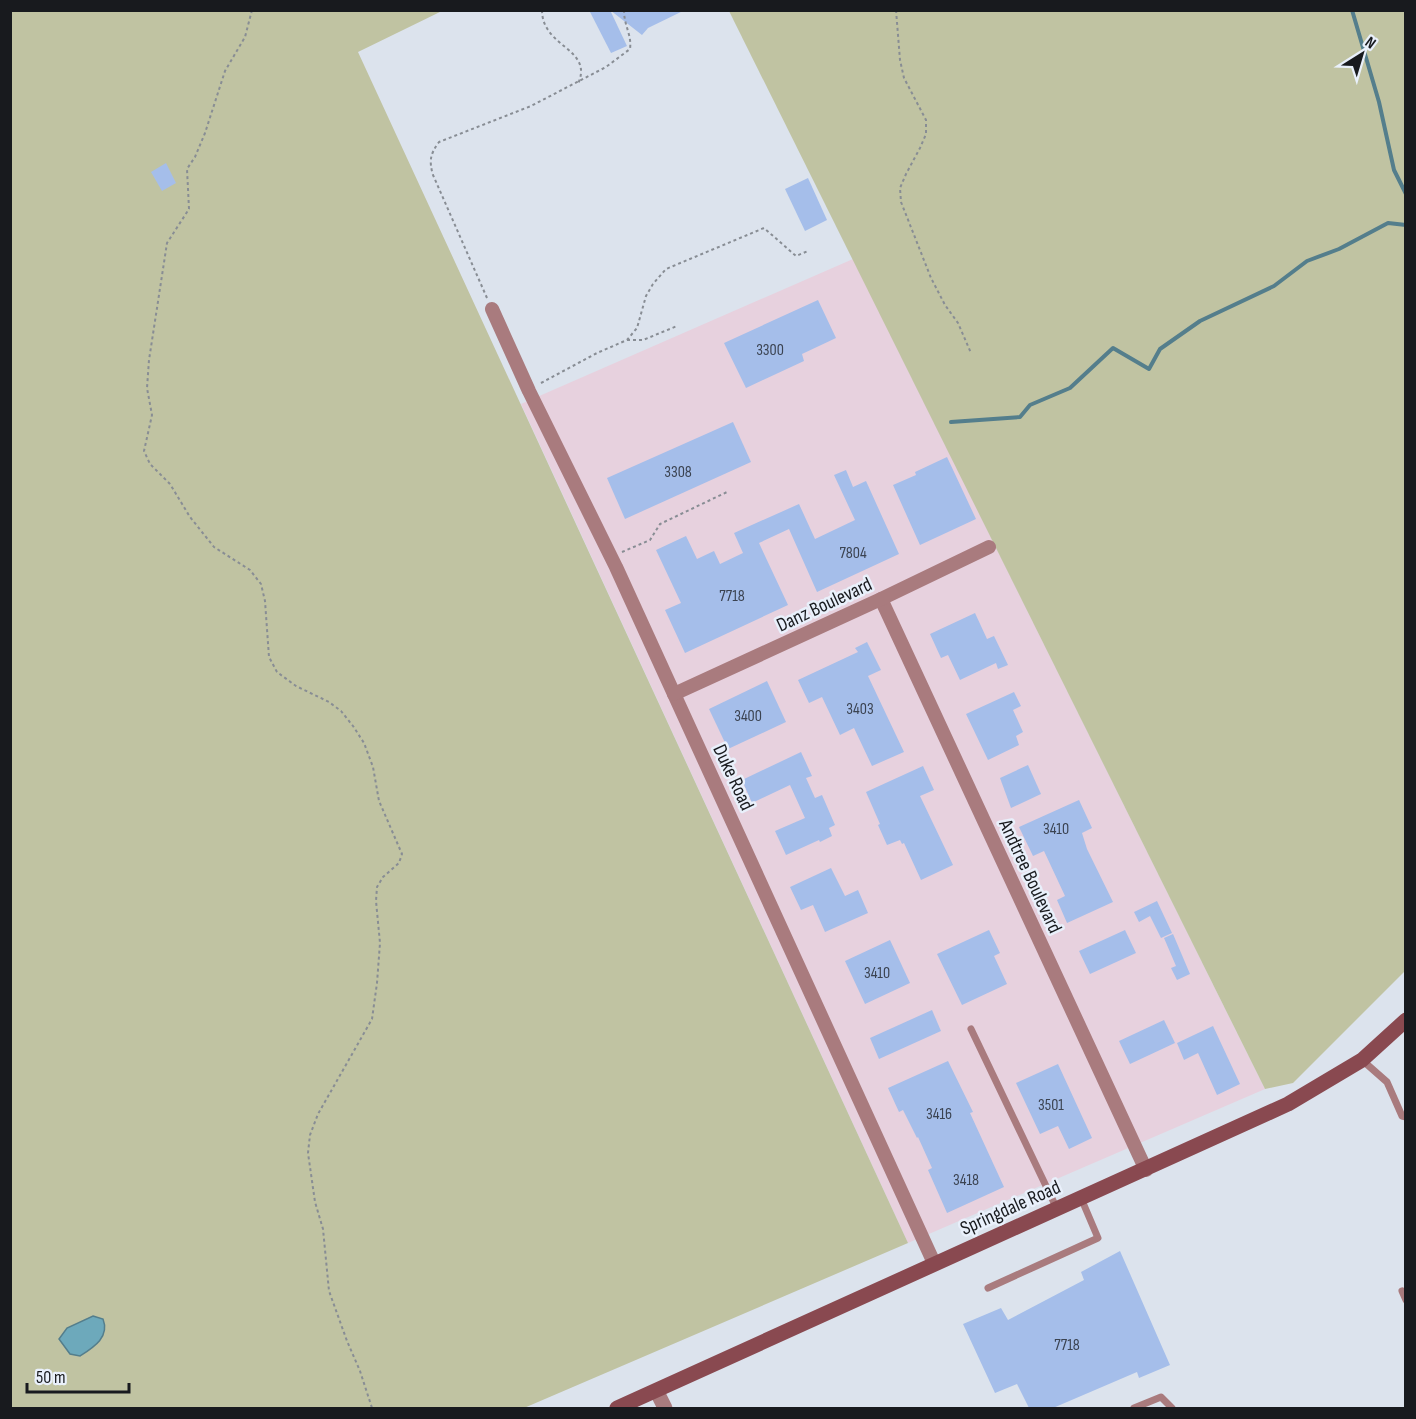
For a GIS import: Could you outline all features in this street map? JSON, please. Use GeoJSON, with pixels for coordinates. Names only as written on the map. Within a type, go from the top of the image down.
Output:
{"type":"FeatureCollection","features":[{"type":"Feature","properties":{"kind":"main road","name":"Springdale Road"},"geometry":{"type":"LineString","coordinates":[[617,1408],[657,1392],[934,1263],[1146,1170],[1288,1104],[1362,1060],[1406,1020]]}},
{"type":"Feature","properties":{"kind":"street","name":"Duke Road"},"geometry":{"type":"LineString","coordinates":[[492,309],[529,391],[611,556],[934,1263]]}},
{"type":"Feature","properties":{"kind":"street","name":"Danz Boulevard"},"geometry":{"type":"LineString","coordinates":[[674,693],[881,599],[988,547]]}},
{"type":"Feature","properties":{"kind":"street","name":"Andtree Boulevard"},"geometry":{"type":"LineString","coordinates":[[881,599],[1146,1170]]}},
{"type":"Feature","properties":{"kind":"street"},"geometry":{"type":"LineString","coordinates":[[657,1392],[665,1408]]}},
{"type":"Feature","properties":{"kind":"lane"},"geometry":{"type":"LineString","coordinates":[[971,1029],[1057,1209]]}},
{"type":"Feature","properties":{"kind":"lane"},"geometry":{"type":"LineString","coordinates":[[1362,1060],[1387,1082],[1402,1116],[1406,1117]]}},
{"type":"Feature","properties":{"kind":"lane"},"geometry":{"type":"LineString","coordinates":[[988,1288],[1098,1239],[1081,1198]]}},
{"type":"Feature","properties":{"kind":"lane"},"geometry":{"type":"LineString","coordinates":[[1402,1291],[1406,1300]]}},
{"type":"Feature","properties":{"kind":"lane"},"geometry":{"type":"LineString","coordinates":[[1134,1408],[1161,1397],[1172,1408]]}},
{"type":"Feature","properties":{"kind":"path"},"geometry":{"type":"LineString","coordinates":[[252,10],[245,37],[225,71],[205,133],[187,169],[189,209],[167,243],[149,360],[147,388],[152,415],[144,452],[150,464],[170,484],[190,517],[214,546],[250,570],[261,584],[265,601],[269,657],[277,672],[296,686],[329,702],[341,711],[353,726],[367,751],[373,767],[379,801],[402,854],[399,862],[382,877],[377,887],[380,943],[372,1019],[318,1114],[310,1135],[308,1153],[315,1202],[323,1229],[329,1291],[372,1408]]}},
{"type":"Feature","properties":{"kind":"path"},"geometry":{"type":"LineString","coordinates":[[542,10],[545,27],[554,39],[569,49],[580,63],[582,74],[578,84]]}},
{"type":"Feature","properties":{"kind":"path"},"geometry":{"type":"LineString","coordinates":[[492,309],[433,175],[429,162],[432,152],[439,142],[455,134],[531,106],[578,84],[606,67],[630,49],[631,40],[624,23],[624,10]]}},
{"type":"Feature","properties":{"kind":"path"},"geometry":{"type":"LineString","coordinates":[[896,10],[900,60],[904,78],[926,120],[926,134],[900,188],[901,202],[931,278],[945,305],[958,323],[971,353]]}},
{"type":"Feature","properties":{"kind":"path"},"geometry":{"type":"LineString","coordinates":[[627,340],[636,328],[646,296],[666,269],[764,228],[796,256],[808,251]]}},
{"type":"Feature","properties":{"kind":"path"},"geometry":{"type":"LineString","coordinates":[[529,391],[550,377],[627,340],[643,340],[677,326]]}},
{"type":"Feature","properties":{"kind":"path"},"geometry":{"type":"LineString","coordinates":[[611,556],[650,540],[660,524],[727,492]]}},
{"type":"Feature","properties":{"kind":"shaded area"},"geometry":{"type":"Polygon","coordinates":[[[853,259],[1265,1089],[908,1243],[521,404],[853,259]]]}},
{"type":"Feature","properties":{"kind":"green space"},"geometry":{"type":"Polygon","coordinates":[[[10,11],[442,11],[358,52],[908,1243],[524,1408],[11,1408],[10,11]]]}},
{"type":"Feature","properties":{"kind":"green space"},"geometry":{"type":"Polygon","coordinates":[[[729,11],[1405,11],[1405,971],[1293,1083],[1265,1089],[729,11]]]}},
{"type":"Feature","properties":{"kind":"water"},"geometry":{"type":"Polygon","coordinates":[[[93,1316],[103,1319],[105,1325],[99,1341],[80,1356],[70,1354],[59,1339],[67,1328],[93,1316]]]}},
{"type":"Feature","properties":{"kind":"building"},"geometry":{"type":"Polygon","coordinates":[[[589,10],[610,10],[627,46],[611,53],[589,10]]]}},
{"type":"Feature","properties":{"kind":"building"},"geometry":{"type":"Polygon","coordinates":[[[610,10],[685,10],[648,28],[642,35],[610,10]]]}},
{"type":"Feature","properties":{"kind":"building"},"geometry":{"type":"Polygon","coordinates":[[[166,163],[176,183],[162,191],[151,172],[166,163]]]}},
{"type":"Feature","properties":{"kind":"building"},"geometry":{"type":"Polygon","coordinates":[[[808,178],[827,220],[805,231],[785,189],[808,178]]]}},
{"type":"Feature","properties":{"kind":"building"},"geometry":{"type":"Polygon","coordinates":[[[818,300],[836,338],[802,354],[804,361],[746,388],[724,343],[818,300]]]}},
{"type":"Feature","properties":{"kind":"building"},"geometry":{"type":"Polygon","coordinates":[[[733,422],[751,462],[625,519],[607,478],[733,422]]]}},
{"type":"Feature","properties":{"kind":"building"},"geometry":{"type":"Polygon","coordinates":[[[947,457],[976,519],[920,545],[893,485],[947,457]]]}},
{"type":"Feature","properties":{"kind":"building"},"geometry":{"type":"Polygon","coordinates":[[[846,470],[853,487],[866,481],[899,554],[817,592],[789,529],[759,543],[788,605],[685,653],[665,610],[681,603],[656,550],[686,536],[697,559],[714,551],[720,564],[743,553],[734,533],[799,504],[815,539],[855,520],[834,475],[846,470]]]}},
{"type":"Feature","properties":{"kind":"building"},"geometry":{"type":"Polygon","coordinates":[[[975,613],[987,639],[994,636],[1008,665],[998,669],[996,663],[960,680],[948,655],[941,658],[930,634],[975,613]]]}},
{"type":"Feature","properties":{"kind":"building"},"geometry":{"type":"Polygon","coordinates":[[[867,642],[881,670],[868,676],[904,752],[872,766],[854,728],[840,735],[822,697],[809,703],[798,680],[858,652],[855,648],[867,642]]]}},
{"type":"Feature","properties":{"kind":"building"},"geometry":{"type":"Polygon","coordinates":[[[767,681],[786,722],[728,749],[709,709],[767,681]]]}},
{"type":"Feature","properties":{"kind":"building"},"geometry":{"type":"Polygon","coordinates":[[[1014,692],[1021,706],[1013,710],[1023,732],[1016,736],[1019,745],[988,760],[966,714],[1014,692]]]}},
{"type":"Feature","properties":{"kind":"building"},"geometry":{"type":"Polygon","coordinates":[[[801,752],[812,776],[806,778],[815,798],[822,795],[835,825],[829,828],[832,836],[786,855],[775,831],[805,818],[790,785],[752,803],[742,780],[801,752]]]}},
{"type":"Feature","properties":{"kind":"building"},"geometry":{"type":"Polygon","coordinates":[[[1028,765],[1041,794],[1011,808],[1000,778],[1028,765]]]}},
{"type":"Feature","properties":{"kind":"building"},"geometry":{"type":"Polygon","coordinates":[[[923,766],[934,790],[920,796],[953,865],[921,880],[904,843],[902,844],[900,840],[887,845],[866,792],[923,766]]]}},
{"type":"Feature","properties":{"kind":"building"},"geometry":{"type":"Polygon","coordinates":[[[1079,800],[1092,828],[1082,833],[1087,849],[1113,902],[1067,923],[1057,900],[1065,896],[1044,851],[1033,856],[1019,827],[1079,800]]]}},
{"type":"Feature","properties":{"kind":"building"},"geometry":{"type":"Polygon","coordinates":[[[831,868],[845,896],[858,890],[868,913],[825,932],[813,905],[801,910],[790,887],[831,868]]]}},
{"type":"Feature","properties":{"kind":"building"},"geometry":{"type":"Polygon","coordinates":[[[1157,901],[1172,933],[1161,938],[1150,916],[1139,922],[1134,912],[1157,901]]]}},
{"type":"Feature","properties":{"kind":"building"},"geometry":{"type":"Polygon","coordinates":[[[989,930],[1000,953],[994,956],[1007,984],[962,1005],[937,954],[989,930]]]}},
{"type":"Feature","properties":{"kind":"building"},"geometry":{"type":"Polygon","coordinates":[[[1125,930],[1136,953],[1090,974],[1079,951],[1125,930]]]}},
{"type":"Feature","properties":{"kind":"building"},"geometry":{"type":"Polygon","coordinates":[[[1173,934],[1190,974],[1177,980],[1171,968],[1176,966],[1164,938],[1173,934]]]}},
{"type":"Feature","properties":{"kind":"building"},"geometry":{"type":"Polygon","coordinates":[[[890,940],[910,983],[865,1004],[845,961],[890,940]]]}},
{"type":"Feature","properties":{"kind":"building"},"geometry":{"type":"Polygon","coordinates":[[[932,1010],[941,1031],[879,1059],[870,1038],[932,1010]]]}},
{"type":"Feature","properties":{"kind":"building"},"geometry":{"type":"Polygon","coordinates":[[[1164,1020],[1175,1043],[1130,1064],[1119,1041],[1164,1020]]]}},
{"type":"Feature","properties":{"kind":"building"},"geometry":{"type":"Polygon","coordinates":[[[1213,1026],[1240,1084],[1217,1095],[1198,1053],[1184,1060],[1177,1043],[1213,1026]]]}},
{"type":"Feature","properties":{"kind":"building"},"geometry":{"type":"Polygon","coordinates":[[[948,1061],[973,1112],[970,1113],[1004,1187],[947,1213],[928,1170],[932,1168],[918,1137],[903,1110],[899,1112],[888,1088],[948,1061]]]}},
{"type":"Feature","properties":{"kind":"building"},"geometry":{"type":"Polygon","coordinates":[[[1058,1064],[1092,1138],[1069,1149],[1058,1126],[1040,1134],[1016,1083],[1058,1064]]]}},
{"type":"Feature","properties":{"kind":"building"},"geometry":{"type":"Polygon","coordinates":[[[1120,1251],[1170,1365],[1139,1378],[1137,1372],[1053,1408],[1029,1408],[1017,1384],[995,1393],[963,1324],[1001,1308],[1008,1320],[1084,1280],[1081,1272],[1120,1251]]]}},
{"type":"Feature","properties":{"kind":"waterway"},"geometry":{"type":"LineString","coordinates":[[1352,10],[1379,102],[1394,170],[1406,194]]}},
{"type":"Feature","properties":{"kind":"waterway"},"geometry":{"type":"LineString","coordinates":[[951,422],[1020,417],[1030,405],[1070,388],[1113,348],[1149,369],[1160,349],[1200,321],[1274,286],[1307,261],[1339,249],[1388,223],[1406,225]]}}]}
